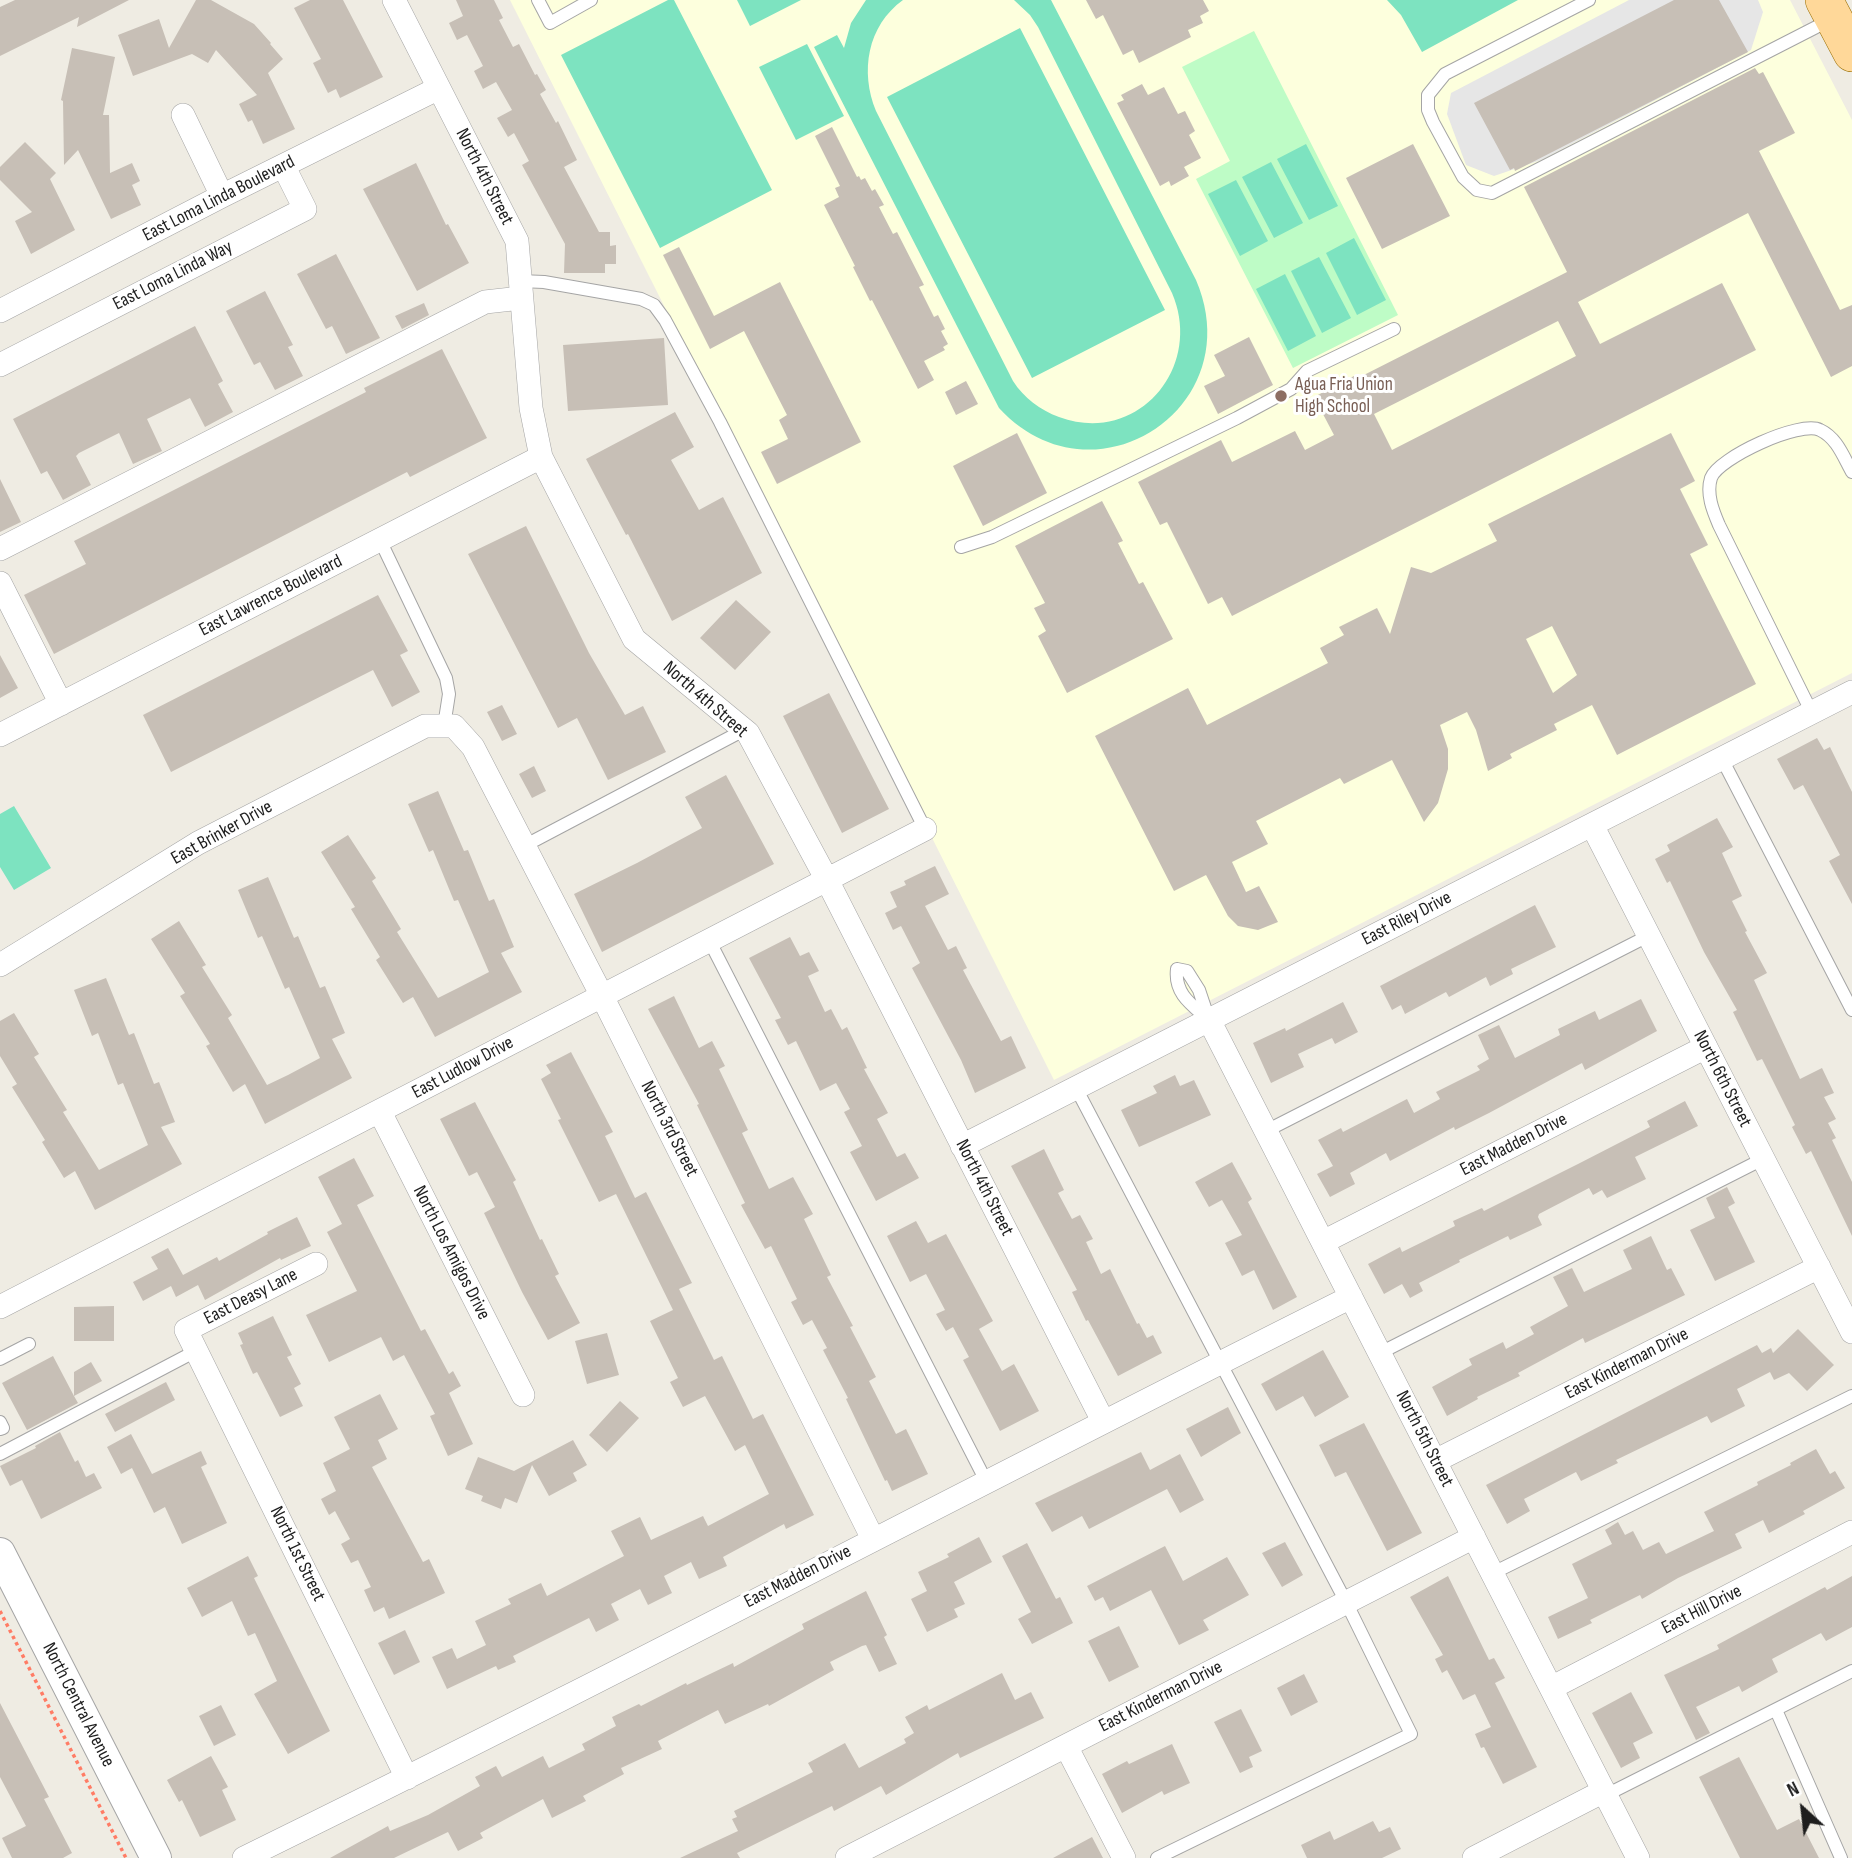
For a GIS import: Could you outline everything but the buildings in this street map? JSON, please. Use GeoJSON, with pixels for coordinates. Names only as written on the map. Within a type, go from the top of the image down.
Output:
{"type":"FeatureCollection","features":[{"type":"Feature","properties":{"kind":"street","name":"North 4th Street"},"geometry":{"type":"LineString","coordinates":[[394,0],[517,241],[531,408],[541,457],[634,639],[748,733],[827,880],[1103,1421]]}},
{"type":"Feature","properties":{"kind":"street","name":"East Loma Linda Boulevard"},"geometry":{"type":"LineString","coordinates":[[0,310],[439,88]]}},
{"type":"Feature","properties":{"kind":"street"},"geometry":{"type":"LineString","coordinates":[[183,115],[222,196]]}},
{"type":"Feature","properties":{"kind":"street","name":"East Loma Linda Way"},"geometry":{"type":"LineString","coordinates":[[0,365],[305,209],[284,167]]}},
{"type":"Feature","properties":{"kind":"street"},"geometry":{"type":"LineString","coordinates":[[0,549],[485,302],[521,289]]}},
{"type":"Feature","properties":{"kind":"street","name":"East Lawrence Boulevard"},"geometry":{"type":"LineString","coordinates":[[0,735],[541,457]]}},
{"type":"Feature","properties":{"kind":"street"},"geometry":{"type":"LineString","coordinates":[[0,583],[61,704]]}},
{"type":"Feature","properties":{"kind":"street","name":"East Riley Drive"},"geometry":{"type":"LineString","coordinates":[[962,1146],[1852,692]]}},
{"type":"Feature","properties":{"kind":"street","name":"East Brinker Drive"},"geometry":{"type":"LineString","coordinates":[[0,965],[198,843],[425,726],[449,726]]}},
{"type":"Feature","properties":{"kind":"street","name":"North 3rd Street"},"geometry":{"type":"LineString","coordinates":[[449,726],[473,747],[602,996],[873,1539]]}},
{"type":"Feature","properties":{"kind":"street","name":"North 6th Street"},"geometry":{"type":"LineString","coordinates":[[1592,825],[1852,1332]]}},
{"type":"Feature","properties":{"kind":"street","name":"East Ludlow Drive"},"geometry":{"type":"LineString","coordinates":[[0,1307],[925,829]]}},
{"type":"Feature","properties":{"kind":"street","name":"North 5th Street"},"geometry":{"type":"LineString","coordinates":[[1209,1020],[1639,1858]]}},
{"type":"Feature","properties":{"kind":"street","name":"East Madden Drive"},"geometry":{"type":"LineString","coordinates":[[1323,1242],[1706,1047]]}},
{"type":"Feature","properties":{"kind":"street","name":"North Los Amigos Drive"},"geometry":{"type":"LineString","coordinates":[[380,1112],[523,1395]]}},
{"type":"Feature","properties":{"kind":"street","name":"East Deasy Lane"},"geometry":{"type":"LineString","coordinates":[[186,1330],[316,1264]]}},
{"type":"Feature","properties":{"kind":"street","name":"East Kinderman Drive"},"geometry":{"type":"LineString","coordinates":[[1435,1461],[1819,1267]]}},
{"type":"Feature","properties":{"kind":"street","name":"East Madden Drive"},"geometry":{"type":"LineString","coordinates":[[244,1858],[408,1778],[1103,1421],[1351,1297]]}},
{"type":"Feature","properties":{"kind":"street","name":"North 1st Street"},"geometry":{"type":"LineString","coordinates":[[186,1330],[408,1778]]}},
{"type":"Feature","properties":{"kind":"street","name":"East Hill Drive"},"geometry":{"type":"LineString","coordinates":[[1551,1688],[1852,1532]]}},
{"type":"Feature","properties":{"kind":"street","name":"East Kinderman Drive"},"geometry":{"type":"LineString","coordinates":[[847,1858],[876,1852],[1066,1746],[1474,1537]]}},
{"type":"Feature","properties":{"kind":"street","name":"North Central Avenue"},"geometry":{"type":"LineString","coordinates":[[0,1553],[156,1858]]}},
{"type":"Feature","properties":{"kind":"street"},"geometry":{"type":"LineString","coordinates":[[1066,1746],[1124,1858]]}},
{"type":"Feature","properties":{"kind":"street"},"geometry":{"type":"LineString","coordinates":[[1474,1858],[1605,1793]]}},
{"type":"Feature","properties":{"kind":"lane"},"geometry":{"type":"LineString","coordinates":[[538,0],[550,23],[591,0]]}},
{"type":"Feature","properties":{"kind":"lane"},"geometry":{"type":"LineString","coordinates":[[1589,0],[1445,74],[1428,95],[1428,110],[1433,122],[1463,177],[1477,190],[1492,192],[1841,25]]}},
{"type":"Feature","properties":{"kind":"lane"},"geometry":{"type":"LineString","coordinates":[[521,289],[544,282],[641,299],[654,305],[665,320],[720,422],[925,829]]}},
{"type":"Feature","properties":{"kind":"lane"},"geometry":{"type":"LineString","coordinates":[[961,547],[992,537],[1237,418],[1291,389],[1307,371],[1394,329]]}},
{"type":"Feature","properties":{"kind":"lane"},"geometry":{"type":"LineString","coordinates":[[1812,713],[1718,525],[1710,503],[1711,478],[1719,467],[1774,437],[1796,429],[1818,428],[1834,439],[1852,472]]}},
{"type":"Feature","properties":{"kind":"lane"},"geometry":{"type":"LineString","coordinates":[[380,540],[446,678],[449,726]]}},
{"type":"Feature","properties":{"kind":"lane"},"geometry":{"type":"LineString","coordinates":[[524,846],[744,730]]}},
{"type":"Feature","properties":{"kind":"lane"},"geometry":{"type":"LineString","coordinates":[[1722,759],[1852,1010]]}},
{"type":"Feature","properties":{"kind":"lane"},"geometry":{"type":"LineString","coordinates":[[1266,1131],[1648,936]]}},
{"type":"Feature","properties":{"kind":"lane"},"geometry":{"type":"LineString","coordinates":[[709,940],[986,1481]]}},
{"type":"Feature","properties":{"kind":"lane"},"geometry":{"type":"LineString","coordinates":[[1076,1088],[1346,1602],[1411,1734],[1157,1858]]}},
{"type":"Feature","properties":{"kind":"lane"},"geometry":{"type":"LineString","coordinates":[[1380,1353],[1763,1159]]}},
{"type":"Feature","properties":{"kind":"lane"},"geometry":{"type":"LineString","coordinates":[[0,1359],[29,1344]]}},
{"type":"Feature","properties":{"kind":"lane"},"geometry":{"type":"LineString","coordinates":[[0,1454],[196,1351]]}},
{"type":"Feature","properties":{"kind":"lane"},"geometry":{"type":"LineString","coordinates":[[1493,1573],[1852,1396]]}},
{"type":"Feature","properties":{"kind":"lane"},"geometry":{"type":"LineString","coordinates":[[0,1422],[3,1428],[0,1429]]}},
{"type":"Feature","properties":{"kind":"lane"},"geometry":{"type":"LineString","coordinates":[[1605,1793],[1852,1671]]}},
{"type":"Feature","properties":{"kind":"lane"},"geometry":{"type":"LineString","coordinates":[[1776,1710],[1841,1858]]}},
{"type":"Feature","properties":{"kind":"path"},"geometry":{"type":"LineString","coordinates":[[0,1611],[126,1858]]}},
{"type":"Feature","properties":{"kind":"shaded area","name":"Agua Fria Union High School"},"geometry":{"type":"Polygon","coordinates":[[[510,0],[1790,0],[1852,120],[1852,673],[1054,1080],[510,0]]]}},
{"type":"Feature","properties":{"kind":"shaded area"},"geometry":{"type":"Polygon","coordinates":[[[1629,0],[1758,0],[1763,12],[1751,50],[1541,160],[1494,176],[1466,165],[1447,114],[1451,93],[1629,0]]]}},
{"type":"Feature","properties":{"kind":"green space"},"geometry":{"type":"Polygon","coordinates":[[[668,0],[674,0],[772,190],[660,248],[561,55],[668,0]]]}},
{"type":"Feature","properties":{"kind":"green space"},"geometry":{"type":"Polygon","coordinates":[[[737,0],[801,0],[750,26],[737,0]]]}},
{"type":"Feature","properties":{"kind":"green space"},"geometry":{"type":"Polygon","coordinates":[[[866,0],[903,0],[881,23],[874,36],[868,66],[871,96],[876,111],[1013,381],[1033,403],[1059,417],[1088,423],[1114,420],[1138,410],[1157,394],[1171,372],[1179,348],[1180,321],[1172,293],[1038,27],[1014,0],[1051,0],[1196,280],[1207,326],[1202,368],[1183,404],[1153,430],[1117,446],[1077,449],[1037,437],[999,408],[814,47],[837,35],[844,48],[851,23],[866,0]]]}},
{"type":"Feature","properties":{"kind":"green space"},"geometry":{"type":"Polygon","coordinates":[[[1387,0],[1518,0],[1422,52],[1401,15],[1387,0]]]}},
{"type":"Feature","properties":{"kind":"green space"},"geometry":{"type":"Polygon","coordinates":[[[1020,28],[1165,310],[1032,378],[887,97],[1020,28]]]}},
{"type":"Feature","properties":{"kind":"green space"},"geometry":{"type":"Polygon","coordinates":[[[1254,31],[1398,315],[1293,368],[1196,179],[1230,161],[1182,67],[1254,31]]]}},
{"type":"Feature","properties":{"kind":"green space"},"geometry":{"type":"Polygon","coordinates":[[[807,44],[844,116],[796,140],[759,67],[807,44]]]}},
{"type":"Feature","properties":{"kind":"green space"},"geometry":{"type":"Polygon","coordinates":[[[1306,144],[1338,206],[1309,220],[1277,159],[1306,144]]]}},
{"type":"Feature","properties":{"kind":"green space"},"geometry":{"type":"Polygon","coordinates":[[[1271,162],[1303,223],[1274,238],[1242,177],[1271,162]]]}},
{"type":"Feature","properties":{"kind":"green space"},"geometry":{"type":"Polygon","coordinates":[[[1236,180],[1268,241],[1240,256],[1208,194],[1236,180]]]}},
{"type":"Feature","properties":{"kind":"green space"},"geometry":{"type":"Polygon","coordinates":[[[1354,238],[1386,300],[1357,315],[1326,253],[1354,238]]]}},
{"type":"Feature","properties":{"kind":"green space"},"geometry":{"type":"Polygon","coordinates":[[[1319,257],[1351,318],[1322,333],[1291,271],[1319,257]]]}},
{"type":"Feature","properties":{"kind":"green space"},"geometry":{"type":"Polygon","coordinates":[[[1285,274],[1316,336],[1288,351],[1256,289],[1285,274]]]}},
{"type":"Feature","properties":{"kind":"green space"},"geometry":{"type":"Polygon","coordinates":[[[14,806],[51,868],[14,890],[0,867],[0,814],[14,806]]]}},
{"type":"Feature","properties":{"kind":"place","name":"Agua Fria Union High School"},"geometry":{"type":"Point","coordinates":[1281,396]}}]}
